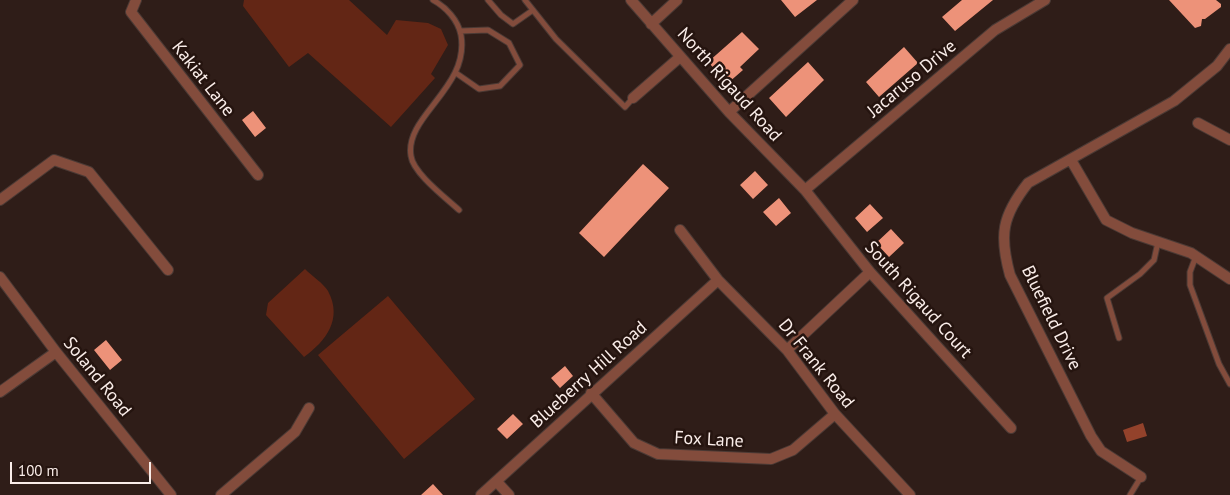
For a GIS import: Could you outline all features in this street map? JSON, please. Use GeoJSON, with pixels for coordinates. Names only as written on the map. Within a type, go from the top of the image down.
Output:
{"type":"FeatureCollection","features":[{"type":"Feature","properties":{"kind":"street","name":"Kakiat Lane"},"geometry":{"type":"LineString","coordinates":[[136,0],[131,12],[258,176]]}},
{"type":"Feature","properties":{"kind":"street","name":"North Rigaud Road"},"geometry":{"type":"LineString","coordinates":[[631,0],[729,112],[805,190]]}},
{"type":"Feature","properties":{"kind":"street"},"geometry":{"type":"LineString","coordinates":[[651,24],[677,0]]}},
{"type":"Feature","properties":{"kind":"street"},"geometry":{"type":"LineString","coordinates":[[729,112],[853,0]]}},
{"type":"Feature","properties":{"kind":"street","name":"Jacaruso Drive"},"geometry":{"type":"LineString","coordinates":[[805,190],[995,30],[1045,0]]}},
{"type":"Feature","properties":{"kind":"street","name":"Bluefield Drive"},"geometry":{"type":"LineString","coordinates":[[1141,477],[1101,451],[1091,436],[1010,275],[1003,250],[1005,223],[1013,202],[1028,183],[1174,102],[1217,66],[1230,49]]}},
{"type":"Feature","properties":{"kind":"street"},"geometry":{"type":"LineString","coordinates":[[633,98],[680,57]]}},
{"type":"Feature","properties":{"kind":"street"},"geometry":{"type":"LineString","coordinates":[[1198,123],[1230,140]]}},
{"type":"Feature","properties":{"kind":"street"},"geometry":{"type":"LineString","coordinates":[[0,200],[54,160],[89,172],[168,270]]}},
{"type":"Feature","properties":{"kind":"street"},"geometry":{"type":"LineString","coordinates":[[1071,160],[1106,220],[1132,233],[1196,256],[1230,279]]}},
{"type":"Feature","properties":{"kind":"street","name":"South Rigaud Court"},"geometry":{"type":"LineString","coordinates":[[805,190],[870,272],[1011,428]]}},
{"type":"Feature","properties":{"kind":"street","name":"Dr Frank Road"},"geometry":{"type":"LineString","coordinates":[[680,230],[718,280],[788,350],[835,414],[910,495]]}},
{"type":"Feature","properties":{"kind":"street"},"geometry":{"type":"LineString","coordinates":[[788,350],[870,272]]}},
{"type":"Feature","properties":{"kind":"street","name":"Soland Road"},"geometry":{"type":"LineString","coordinates":[[0,277],[56,352],[172,495]]}},
{"type":"Feature","properties":{"kind":"street","name":"Blueberry Hill Road"},"geometry":{"type":"LineString","coordinates":[[481,495],[718,280]]}},
{"type":"Feature","properties":{"kind":"street"},"geometry":{"type":"LineString","coordinates":[[0,392],[56,352]]}},
{"type":"Feature","properties":{"kind":"street","name":"Fox Lane"},"geometry":{"type":"LineString","coordinates":[[592,393],[634,443],[658,454],[771,460],[793,450],[835,414]]}},
{"type":"Feature","properties":{"kind":"street"},"geometry":{"type":"LineString","coordinates":[[221,495],[295,432],[309,408]]}},
{"type":"Feature","properties":{"kind":"street"},"geometry":{"type":"LineString","coordinates":[[497,482],[509,495]]}},
{"type":"Feature","properties":{"kind":"lane"},"geometry":{"type":"LineString","coordinates":[[433,0],[449,13],[460,31],[462,51],[456,72],[412,138],[410,156],[419,172],[459,210]]}},
{"type":"Feature","properties":{"kind":"lane"},"geometry":{"type":"LineString","coordinates":[[488,0],[501,15],[513,24],[533,10]]}},
{"type":"Feature","properties":{"kind":"lane"},"geometry":{"type":"LineString","coordinates":[[525,0],[556,39],[625,107],[633,98]]}},
{"type":"Feature","properties":{"kind":"lane"},"geometry":{"type":"LineString","coordinates":[[456,72],[479,88],[500,86],[520,65],[509,43],[488,30],[460,31]]}},
{"type":"Feature","properties":{"kind":"lane"},"geometry":{"type":"LineString","coordinates":[[1119,338],[1107,298],[1140,274],[1154,260],[1158,242]]}},
{"type":"Feature","properties":{"kind":"lane"},"geometry":{"type":"LineString","coordinates":[[1196,256],[1190,272],[1190,285],[1219,364],[1230,384]]}},
{"type":"Feature","properties":{"kind":"lane"},"geometry":{"type":"LineString","coordinates":[[1130,495],[1141,477]]}},
{"type":"Feature","properties":{"kind":"shaded area"},"geometry":{"type":"Polygon","coordinates":[[[244,0],[349,0],[387,35],[396,20],[428,23],[441,29],[448,45],[431,74],[435,78],[391,127],[308,53],[289,67],[243,6],[244,0]]]}},
{"type":"Feature","properties":{"kind":"shaded area"},"geometry":{"type":"Polygon","coordinates":[[[305,269],[328,291],[334,311],[333,320],[325,336],[304,357],[266,315],[268,303],[305,269]]]}},
{"type":"Feature","properties":{"kind":"shaded area"},"geometry":{"type":"Polygon","coordinates":[[[388,296],[475,399],[404,459],[318,355],[388,296]]]}},
{"type":"Feature","properties":{"kind":"shaded area"},"geometry":{"type":"Polygon","coordinates":[[[1143,423],[1147,436],[1127,442],[1123,430],[1143,423]]]}},
{"type":"Feature","properties":{"kind":"building"},"geometry":{"type":"Polygon","coordinates":[[[781,0],[817,0],[795,17],[781,0]]]}},
{"type":"Feature","properties":{"kind":"building"},"geometry":{"type":"Polygon","coordinates":[[[962,0],[993,0],[955,31],[942,17],[962,0]]]}},
{"type":"Feature","properties":{"kind":"building"},"geometry":{"type":"Polygon","coordinates":[[[1169,0],[1216,0],[1221,4],[1221,7],[1205,19],[1202,19],[1201,26],[1195,28],[1169,0]]]}},
{"type":"Feature","properties":{"kind":"building"},"geometry":{"type":"Polygon","coordinates":[[[742,32],[759,49],[740,67],[743,70],[728,83],[708,62],[742,32]]]}},
{"type":"Feature","properties":{"kind":"building"},"geometry":{"type":"Polygon","coordinates":[[[904,47],[918,63],[879,97],[866,82],[904,47]]]}},
{"type":"Feature","properties":{"kind":"building"},"geometry":{"type":"Polygon","coordinates":[[[808,62],[824,80],[786,117],[769,98],[808,62]]]}},
{"type":"Feature","properties":{"kind":"building"},"geometry":{"type":"Polygon","coordinates":[[[253,111],[266,128],[255,137],[242,120],[253,111]]]}},
{"type":"Feature","properties":{"kind":"building"},"geometry":{"type":"Polygon","coordinates":[[[643,164],[669,188],[604,257],[579,233],[643,164]]]}},
{"type":"Feature","properties":{"kind":"building"},"geometry":{"type":"Polygon","coordinates":[[[755,171],[768,185],[753,199],[740,185],[755,171]]]}},
{"type":"Feature","properties":{"kind":"building"},"geometry":{"type":"Polygon","coordinates":[[[779,198],[791,213],[776,226],[763,212],[779,198]]]}},
{"type":"Feature","properties":{"kind":"building"},"geometry":{"type":"Polygon","coordinates":[[[870,204],[883,218],[867,232],[855,218],[870,204]]]}},
{"type":"Feature","properties":{"kind":"building"},"geometry":{"type":"Polygon","coordinates":[[[891,229],[904,243],[889,257],[876,243],[891,229]]]}},
{"type":"Feature","properties":{"kind":"building"},"geometry":{"type":"Polygon","coordinates":[[[106,340],[122,360],[110,370],[94,350],[106,340]]]}},
{"type":"Feature","properties":{"kind":"building"},"geometry":{"type":"Polygon","coordinates":[[[565,366],[573,376],[560,388],[551,378],[565,366]]]}},
{"type":"Feature","properties":{"kind":"building"},"geometry":{"type":"Polygon","coordinates":[[[513,414],[523,424],[507,439],[497,429],[513,414]]]}},
{"type":"Feature","properties":{"kind":"building"},"geometry":{"type":"Polygon","coordinates":[[[433,484],[443,495],[421,495],[433,484]]]}}]}
